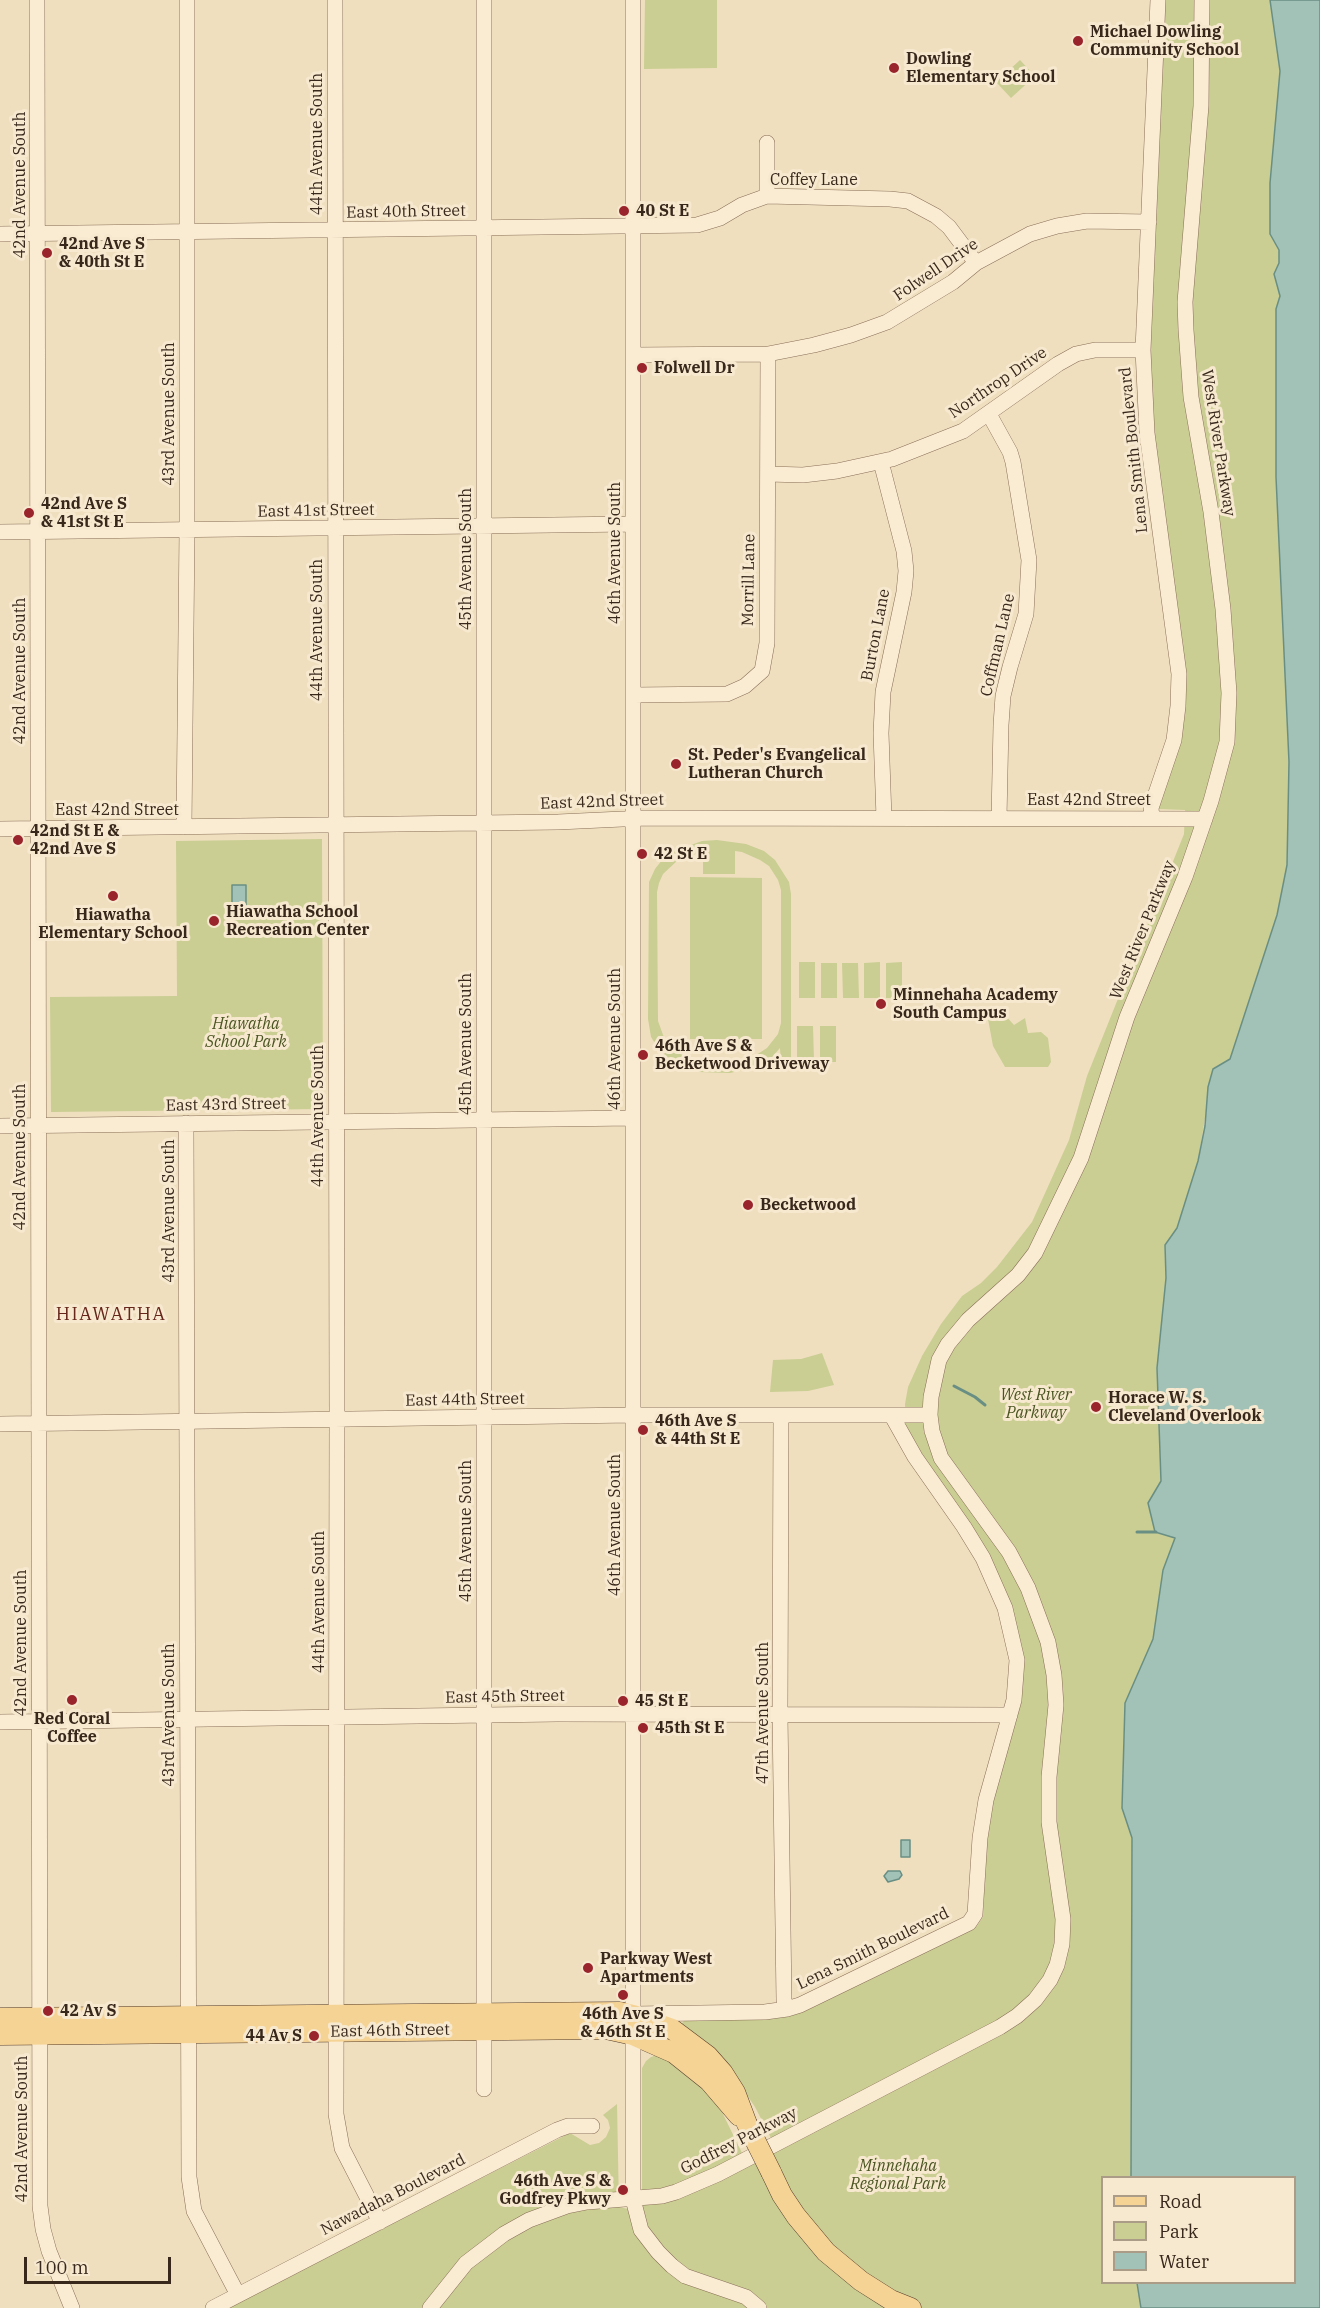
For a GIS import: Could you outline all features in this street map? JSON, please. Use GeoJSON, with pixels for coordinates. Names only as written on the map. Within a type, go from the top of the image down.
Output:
{"type":"FeatureCollection","features":[{"type":"Feature","properties":{"kind":"main road","name":"East 46th Street"},"geometry":{"type":"LineString","coordinates":[[485,2022],[594,2012],[633,2014],[672,2030],[708,2056],[723,2073],[735,2092],[747,2124],[782,2195],[826,2252],[861,2281],[891,2300],[911,2308]]}},
{"type":"Feature","properties":{"kind":"main road","name":"East 46th Street"},"geometry":{"type":"LineString","coordinates":[[0,2018],[39,2026],[485,2022],[591,2029],[633,2035],[667,2049],[709,2081],[747,2124]]}},
{"type":"Feature","properties":{"kind":"main road","name":"East 46th Street"},"geometry":{"type":"LineString","coordinates":[[0,2035],[39,2026]]}},
{"type":"Feature","properties":{"kind":"street","name":"42nd Avenue South"},"geometry":{"type":"LineString","coordinates":[[38,0],[40,2206],[43,2229],[72,2308]]}},
{"type":"Feature","properties":{"kind":"street","name":"43rd Avenue South"},"geometry":{"type":"LineString","coordinates":[[184,827],[187,530],[187,0]]}},
{"type":"Feature","properties":{"kind":"street","name":"44th Avenue South"},"geometry":{"type":"LineString","coordinates":[[335,0],[337,2132],[342,2148],[380,2222]]}},
{"type":"Feature","properties":{"kind":"street","name":"45th Avenue South"},"geometry":{"type":"LineString","coordinates":[[484,0],[484,2089]]}},
{"type":"Feature","properties":{"kind":"street","name":"46th Avenue South"},"geometry":{"type":"LineString","coordinates":[[633,0],[633,2199],[641,2230],[658,2253],[672,2266],[686,2276],[746,2297],[759,2308]]}},
{"type":"Feature","properties":{"kind":"street","name":"Lena Smith Boulevard"},"geometry":{"type":"LineString","coordinates":[[1152,819],[1151,808],[1174,740],[1179,674],[1148,433],[1143,350],[1158,0]]}},
{"type":"Feature","properties":{"kind":"street","name":"West River Parkway"},"geometry":{"type":"LineString","coordinates":[[1035,2000],[1050,1980],[1062,1944],[1063,1919],[1049,1821],[1049,1777],[1056,1705],[1053,1666],[1042,1622],[1028,1588],[1009,1552],[989,1522],[941,1458],[930,1415],[934,1379],[939,1360],[948,1344],[957,1331],[1003,1290],[1029,1260],[1045,1234],[1081,1158],[1127,1017],[1185,876],[1223,763],[1229,726],[1227,664],[1218,558],[1191,397],[1185,302],[1201,106],[1202,0]]}},
{"type":"Feature","properties":{"kind":"street"},"geometry":{"type":"LineString","coordinates":[[767,143],[767,196]]}},
{"type":"Feature","properties":{"kind":"street","name":"Coffey Lane"},"geometry":{"type":"LineString","coordinates":[[633,227],[697,225],[720,218],[742,205],[767,196],[890,199],[908,201],[923,207],[949,227],[976,263]]}},
{"type":"Feature","properties":{"kind":"street","name":"Folwell Drive"},"geometry":{"type":"LineString","coordinates":[[634,355],[768,354],[823,343],[887,322],[953,282],[976,263],[1030,234],[1057,226],[1088,221],[1149,222]]}},
{"type":"Feature","properties":{"kind":"street","name":"East 40th Street"},"geometry":{"type":"LineString","coordinates":[[0,234],[633,227]]}},
{"type":"Feature","properties":{"kind":"street","name":"Northrop Drive"},"geometry":{"type":"LineString","coordinates":[[768,474],[803,475],[881,462],[963,431],[1058,364],[1076,354],[1095,350],[1143,350]]}},
{"type":"Feature","properties":{"kind":"street","name":"Morrill Lane"},"geometry":{"type":"LineString","coordinates":[[634,695],[727,694],[745,686],[762,671],[767,643],[768,354]]}},
{"type":"Feature","properties":{"kind":"street","name":"Coffman Lane"},"geometry":{"type":"LineString","coordinates":[[989,414],[1013,462],[1029,561],[1026,614],[1003,696],[999,818]]}},
{"type":"Feature","properties":{"kind":"street","name":"Burton Lane"},"geometry":{"type":"LineString","coordinates":[[881,462],[904,551],[906,572],[904,592],[883,692],[881,733],[884,818]]}},
{"type":"Feature","properties":{"kind":"street","name":"East 41st Street"},"geometry":{"type":"LineString","coordinates":[[0,532],[632,524]]}},
{"type":"Feature","properties":{"kind":"street","name":"East 42nd Street"},"geometry":{"type":"LineString","coordinates":[[0,829],[599,821],[632,818],[1206,819]]}},
{"type":"Feature","properties":{"kind":"street","name":"East 43rd Street"},"geometry":{"type":"LineString","coordinates":[[0,1126],[633,1118]]}},
{"type":"Feature","properties":{"kind":"street","name":"43rd Avenue South"},"geometry":{"type":"LineString","coordinates":[[186,1123],[189,2177],[194,2211],[238,2295]]}},
{"type":"Feature","properties":{"kind":"street","name":"East 44th Street"},"geometry":{"type":"LineString","coordinates":[[0,1424],[633,1415],[930,1415]]}},
{"type":"Feature","properties":{"kind":"street","name":"47th Avenue South"},"geometry":{"type":"LineString","coordinates":[[781,1416],[780,1715],[784,2000],[786,2009]]}},
{"type":"Feature","properties":{"kind":"street","name":"Lena Smith Boulevard"},"geometry":{"type":"LineString","coordinates":[[786,2009],[800,2005],[969,1923],[978,1903],[980,1838],[986,1800],[1015,1693],[1017,1660],[1010,1626],[983,1558],[915,1457],[892,1416]]}},
{"type":"Feature","properties":{"kind":"street","name":"East 45th Street"},"geometry":{"type":"LineString","coordinates":[[0,1722],[485,1716],[1010,1715]]}},
{"type":"Feature","properties":{"kind":"street","name":"Godfrey Parkway"},"geometry":{"type":"LineString","coordinates":[[430,2308],[466,2264],[504,2234],[529,2220],[567,2206],[587,2202],[633,2199],[676,2192],[718,2174],[1000,2027],[1035,2000]]}},
{"type":"Feature","properties":{"kind":"street","name":"East 46th Street"},"geometry":{"type":"LineString","coordinates":[[633,2014],[765,2012],[786,2009]]}},
{"type":"Feature","properties":{"kind":"street"},"geometry":{"type":"LineString","coordinates":[[632,2078],[645,2054],[667,2049]]}},
{"type":"Feature","properties":{"kind":"street","name":"Nawadaha Boulevard"},"geometry":{"type":"LineString","coordinates":[[213,2308],[557,2130],[568,2126],[592,2126]]}},
{"type":"Feature","properties":{"kind":"green space"},"geometry":{"type":"Polygon","coordinates":[[[645,0],[717,0],[717,68],[644,69],[645,0]]]}},
{"type":"Feature","properties":{"kind":"green space","name":"West River Parkway"},"geometry":{"type":"Polygon","coordinates":[[[1164,0],[1270,0],[1280,71],[1270,183],[1270,234],[1279,250],[1279,263],[1274,274],[1280,296],[1276,309],[1276,477],[1289,762],[1287,865],[1277,915],[1230,1059],[1213,1069],[1198,1161],[1177,1228],[1165,1245],[1166,1278],[1157,1368],[1161,1482],[1148,1503],[1175,1538],[1163,1570],[1153,1639],[1125,1703],[1122,1808],[1132,1838],[1131,2176],[1101,2176],[1101,2284],[1137,2284],[1141,2308],[226,2308],[570,2133],[590,2145],[599,2143],[606,2137],[610,2128],[608,2120],[603,2115],[617,2104],[619,2207],[642,2212],[642,2068],[651,2057],[657,2055],[672,2062],[697,2081],[721,2110],[742,2153],[771,2138],[755,2107],[730,2070],[681,2024],[685,2020],[765,2020],[794,2014],[977,1926],[983,1917],[986,1848],[1018,1634],[906,1429],[905,1404],[908,1387],[922,1356],[941,1324],[962,1296],[981,1283],[997,1267],[1032,1222],[1069,1140],[1087,1076],[1184,834],[1185,810],[1158,809],[1180,741],[1149,350],[1164,0]]]}},
{"type":"Feature","properties":{"kind":"green space"},"geometry":{"type":"Polygon","coordinates":[[[1020,60],[1035,76],[1011,98],[996,82],[1020,60]]]}},
{"type":"Feature","properties":{"kind":"green space","name":"Hiawatha School Park"},"geometry":{"type":"Polygon","coordinates":[[[322,839],[323,1109],[51,1112],[50,997],[177,996],[176,841],[322,839]]]}},
{"type":"Feature","properties":{"kind":"green space"},"geometry":{"type":"Polygon","coordinates":[[[717,840],[746,844],[764,851],[775,860],[789,882],[791,894],[791,1064],[781,1064],[780,1048],[772,1057],[744,1070],[730,1073],[699,1072],[671,1061],[660,1051],[651,1037],[648,1019],[649,882],[662,860],[674,851],[702,841],[717,840]],[[703,851],[678,860],[663,874],[659,883],[657,892],[658,1021],[666,1043],[680,1054],[707,1063],[735,1063],[753,1057],[767,1048],[778,1034],[781,1023],[781,890],[769,866],[742,852],[735,851],[735,874],[703,874],[703,851]]]}},
{"type":"Feature","properties":{"kind":"green space"},"geometry":{"type":"Polygon","coordinates":[[[690,877],[762,878],[762,1039],[690,1039],[690,877]]]}},
{"type":"Feature","properties":{"kind":"green space"},"geometry":{"type":"Polygon","coordinates":[[[799,962],[815,962],[815,998],[799,998],[799,962]]]}},
{"type":"Feature","properties":{"kind":"green space"},"geometry":{"type":"Polygon","coordinates":[[[880,962],[880,998],[864,998],[864,963],[880,962]]]}},
{"type":"Feature","properties":{"kind":"green space"},"geometry":{"type":"Polygon","coordinates":[[[902,962],[902,998],[886,998],[886,963],[902,962]]]}},
{"type":"Feature","properties":{"kind":"green space"},"geometry":{"type":"Polygon","coordinates":[[[821,963],[837,963],[837,998],[821,998],[821,963]]]}},
{"type":"Feature","properties":{"kind":"green space"},"geometry":{"type":"Polygon","coordinates":[[[842,963],[858,963],[859,998],[843,998],[842,963]]]}},
{"type":"Feature","properties":{"kind":"green space"},"geometry":{"type":"Polygon","coordinates":[[[1004,1014],[1014,1025],[1025,1018],[1028,1033],[1041,1032],[1048,1038],[1051,1062],[1048,1067],[1005,1067],[993,1046],[988,1019],[1004,1014]]]}},
{"type":"Feature","properties":{"kind":"green space"},"geometry":{"type":"Polygon","coordinates":[[[797,1026],[813,1026],[814,1061],[797,1062],[797,1026]]]}},
{"type":"Feature","properties":{"kind":"green space"},"geometry":{"type":"Polygon","coordinates":[[[820,1026],[836,1026],[836,1062],[820,1062],[820,1026]]]}},
{"type":"Feature","properties":{"kind":"green space"},"geometry":{"type":"Polygon","coordinates":[[[822,1353],[834,1385],[808,1391],[770,1392],[773,1360],[801,1359],[822,1353]]]}},
{"type":"Feature","properties":{"kind":"water"},"geometry":{"type":"Polygon","coordinates":[[[1270,0],[1320,0],[1320,2308],[1141,2308],[1137,2284],[1296,2284],[1296,2176],[1131,2176],[1132,1838],[1122,1808],[1125,1703],[1153,1639],[1163,1570],[1175,1538],[1155,1532],[1148,1503],[1161,1481],[1157,1368],[1166,1278],[1165,1245],[1177,1228],[1198,1161],[1205,1126],[1208,1087],[1213,1069],[1230,1059],[1277,915],[1287,865],[1289,762],[1276,477],[1276,309],[1280,296],[1274,274],[1279,263],[1279,250],[1270,234],[1270,183],[1280,71],[1270,0]]]}},
{"type":"Feature","properties":{"kind":"water"},"geometry":{"type":"Polygon","coordinates":[[[232,885],[246,885],[246,907],[232,908],[232,885]]]}},
{"type":"Feature","properties":{"kind":"water"},"geometry":{"type":"Polygon","coordinates":[[[901,1840],[910,1840],[910,1857],[901,1857],[901,1840]]]}},
{"type":"Feature","properties":{"kind":"water"},"geometry":{"type":"Polygon","coordinates":[[[888,1871],[900,1871],[902,1875],[899,1879],[888,1882],[884,1876],[888,1871]]]}},
{"type":"Feature","properties":{"kind":"waterway"},"geometry":{"type":"LineString","coordinates":[[954,1386],[985,1405]]}},
{"type":"Feature","properties":{"kind":"waterway"},"geometry":{"type":"LineString","coordinates":[[1137,1532],[1156,1532]]}},
{"type":"Feature","properties":{"kind":"place","name":"Michael Dowling Community School"},"geometry":{"type":"Point","coordinates":[1078,41]}},
{"type":"Feature","properties":{"kind":"place","name":"Dowling Elementary School"},"geometry":{"type":"Point","coordinates":[894,68]}},
{"type":"Feature","properties":{"kind":"place","name":"40 St E"},"geometry":{"type":"Point","coordinates":[624,211]}},
{"type":"Feature","properties":{"kind":"place","name":"42nd Ave S & 40th St E"},"geometry":{"type":"Point","coordinates":[47,253]}},
{"type":"Feature","properties":{"kind":"place","name":"Folwell Dr"},"geometry":{"type":"Point","coordinates":[642,368]}},
{"type":"Feature","properties":{"kind":"place","name":"42nd Ave S & 41st St E"},"geometry":{"type":"Point","coordinates":[29,513]}},
{"type":"Feature","properties":{"kind":"place","name":"St. Peder's Evangelical Lutheran Church"},"geometry":{"type":"Point","coordinates":[676,764]}},
{"type":"Feature","properties":{"kind":"place","name":"42nd St E & 42nd Ave S"},"geometry":{"type":"Point","coordinates":[18,840]}},
{"type":"Feature","properties":{"kind":"place","name":"42 St E"},"geometry":{"type":"Point","coordinates":[642,854]}},
{"type":"Feature","properties":{"kind":"place","name":"Hiawatha Elementary School"},"geometry":{"type":"Point","coordinates":[113,896]}},
{"type":"Feature","properties":{"kind":"place","name":"Hiawatha School Recreation Center"},"geometry":{"type":"Point","coordinates":[214,921]}},
{"type":"Feature","properties":{"kind":"place","name":"Minnehaha Academy South Campus"},"geometry":{"type":"Point","coordinates":[881,1004]}},
{"type":"Feature","properties":{"kind":"place","name":"46th Ave S & Becketwood Driveway"},"geometry":{"type":"Point","coordinates":[643,1055]}},
{"type":"Feature","properties":{"kind":"place","name":"Becketwood"},"geometry":{"type":"Point","coordinates":[748,1205]}},
{"type":"Feature","properties":{"kind":"place","name":"Horace W. S. Cleveland Overlook"},"geometry":{"type":"Point","coordinates":[1096,1407]}},
{"type":"Feature","properties":{"kind":"place","name":"46th Ave S & 44th St E"},"geometry":{"type":"Point","coordinates":[643,1430]}},
{"type":"Feature","properties":{"kind":"place","name":"Red Coral Coffee"},"geometry":{"type":"Point","coordinates":[72,1700]}},
{"type":"Feature","properties":{"kind":"place","name":"45 St E"},"geometry":{"type":"Point","coordinates":[623,1701]}},
{"type":"Feature","properties":{"kind":"place","name":"45th St E"},"geometry":{"type":"Point","coordinates":[643,1728]}},
{"type":"Feature","properties":{"kind":"place","name":"Parkway West Apartments"},"geometry":{"type":"Point","coordinates":[588,1968]}},
{"type":"Feature","properties":{"kind":"place","name":"46th Ave S & 46th St E"},"geometry":{"type":"Point","coordinates":[623,1995]}},
{"type":"Feature","properties":{"kind":"place","name":"42 Av S"},"geometry":{"type":"Point","coordinates":[48,2011]}},
{"type":"Feature","properties":{"kind":"place","name":"44 Av S"},"geometry":{"type":"Point","coordinates":[314,2036]}},
{"type":"Feature","properties":{"kind":"place","name":"46th Ave S & Godfrey Pkwy"},"geometry":{"type":"Point","coordinates":[623,2190]}},
{"type":"Feature","properties":{"kind":"district","name":"HIAWATHA"},"geometry":{"type":"Point","coordinates":[111,1315]}},
{"type":"Feature","properties":{"kind":"park label","name":"Minnehaha Regional Park"},"geometry":{"type":"Point","coordinates":[898,2175]}}]}
